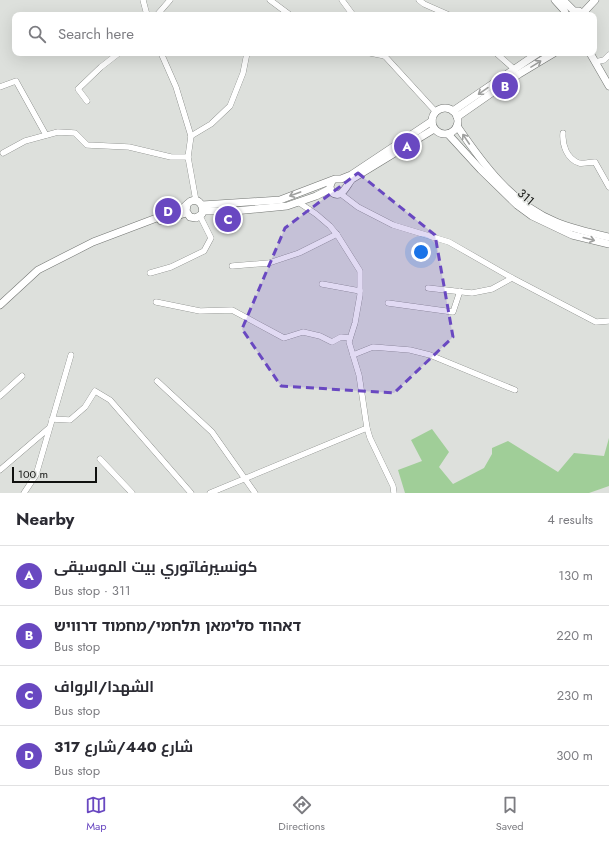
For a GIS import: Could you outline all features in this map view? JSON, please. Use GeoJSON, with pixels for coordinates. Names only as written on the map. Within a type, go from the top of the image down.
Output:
{"type":"FeatureCollection","features":[{"type":"Feature","properties":{"kind":"street"},"geometry":{"type":"LineString","coordinates":[[143,0],[146,12]]}},
{"type":"Feature","properties":{"kind":"street"},"geometry":{"type":"LineString","coordinates":[[160,12],[170,0]]}},
{"type":"Feature","properties":{"kind":"street"},"geometry":{"type":"LineString","coordinates":[[270,0],[286,12]]}},
{"type":"Feature","properties":{"kind":"street"},"geometry":{"type":"LineString","coordinates":[[342,0],[351,12]]}},
{"type":"Feature","properties":{"kind":"street"},"geometry":{"type":"LineString","coordinates":[[419,0],[424,4],[442,12]]}},
{"type":"Feature","properties":{"kind":"street"},"geometry":{"type":"LineString","coordinates":[[555,0],[565,12]]}},
{"type":"Feature","properties":{"kind":"street"},"geometry":{"type":"LineString","coordinates":[[563,0],[571,12]]}},
{"type":"Feature","properties":{"kind":"street"},"geometry":{"type":"LineString","coordinates":[[585,12],[595,0]]}},
{"type":"Feature","properties":{"kind":"street"},"geometry":{"type":"LineString","coordinates":[[595,62],[604,60],[609,54]]}},
{"type":"Feature","properties":{"kind":"street"},"geometry":{"type":"LineString","coordinates":[[87,101],[78,88],[115,56]]}},
{"type":"Feature","properties":{"kind":"street"},"geometry":{"type":"LineString","coordinates":[[150,273],[171,267],[204,251],[211,238],[200,208],[188,157],[191,136],[176,87],[162,56]]}},
{"type":"Feature","properties":{"kind":"street"},"geometry":{"type":"LineString","coordinates":[[191,136],[211,124],[230,106],[243,72],[246,56]]}},
{"type":"Feature","properties":{"kind":"street"},"geometry":{"type":"LineString","coordinates":[[384,56],[436,112]]}},
{"type":"Feature","properties":{"kind":"street"},"geometry":{"type":"LineString","coordinates":[[499,56],[514,69]]}},
{"type":"Feature","properties":{"kind":"street"},"geometry":{"type":"LineString","coordinates":[[455,114],[534,56]]}},
{"type":"Feature","properties":{"kind":"street"},"geometry":{"type":"LineString","coordinates":[[455,114],[549,56]]}},
{"type":"Feature","properties":{"kind":"street"},"geometry":{"type":"LineString","coordinates":[[592,56],[609,86]]}},
{"type":"Feature","properties":{"kind":"street"},"geometry":{"type":"LineString","coordinates":[[0,87],[16,81],[46,135]]}},
{"type":"Feature","properties":{"kind":"street"},"geometry":{"type":"LineString","coordinates":[[186,209],[188,215],[193,218],[200,208],[280,200],[335,179],[341,179],[351,175],[432,121],[436,112],[445,109],[455,114]]}},
{"type":"Feature","properties":{"kind":"street"},"geometry":{"type":"LineString","coordinates":[[432,121],[434,129],[442,134],[448,134],[453,132],[457,126],[455,114]]}},
{"type":"Feature","properties":{"kind":"street","name":"311"},"geometry":{"type":"LineString","coordinates":[[457,126],[478,157],[511,193],[536,212],[555,222],[572,228],[609,237]]}},
{"type":"Feature","properties":{"kind":"street"},"geometry":{"type":"LineString","coordinates":[[340,194],[345,190],[346,186],[352,179],[434,129]]}},
{"type":"Feature","properties":{"kind":"street"},"geometry":{"type":"LineString","coordinates":[[3,153],[25,141],[58,132],[75,133],[87,145],[129,147],[171,157],[188,157]]}},
{"type":"Feature","properties":{"kind":"street","name":"311"},"geometry":{"type":"LineString","coordinates":[[448,134],[481,170],[517,205],[532,216],[572,234],[609,244]]}},
{"type":"Feature","properties":{"kind":"street"},"geometry":{"type":"LineString","coordinates":[[563,134],[562,141],[564,148],[572,158],[580,163],[595,162],[609,187]]}},
{"type":"Feature","properties":{"kind":"street"},"geometry":{"type":"LineString","coordinates":[[341,179],[344,181],[346,186]]}},
{"type":"Feature","properties":{"kind":"street"},"geometry":{"type":"LineString","coordinates":[[330,189],[332,181]]}},
{"type":"Feature","properties":{"kind":"street"},"geometry":{"type":"LineString","coordinates":[[330,189],[333,193],[340,194],[358,207],[394,225],[449,242],[512,278],[596,322],[609,321]]}},
{"type":"Feature","properties":{"kind":"street"},"geometry":{"type":"LineString","coordinates":[[0,309],[34,277],[105,241],[186,209],[190,202],[200,208],[234,211],[287,206],[316,196],[330,189]]}},
{"type":"Feature","properties":{"kind":"street"},"geometry":{"type":"LineString","coordinates":[[298,202],[316,214],[337,234],[360,271],[360,291],[355,323],[349,342],[359,375],[367,428],[370,438],[393,486],[394,493]]}},
{"type":"Feature","properties":{"kind":"street"},"geometry":{"type":"LineString","coordinates":[[0,305],[38,270],[93,242],[183,208],[186,209]]}},
{"type":"Feature","properties":{"kind":"street"},"geometry":{"type":"LineString","coordinates":[[232,266],[269,263],[298,253],[337,234]]}},
{"type":"Feature","properties":{"kind":"street"},"geometry":{"type":"LineString","coordinates":[[428,288],[472,293],[492,288],[512,278]]}},
{"type":"Feature","properties":{"kind":"street"},"geometry":{"type":"LineString","coordinates":[[322,284],[360,291]]}},
{"type":"Feature","properties":{"kind":"street"},"geometry":{"type":"LineString","coordinates":[[388,303],[453,312],[460,292]]}},
{"type":"Feature","properties":{"kind":"street"},"geometry":{"type":"LineString","coordinates":[[156,302],[200,311],[232,310],[284,338],[303,332],[320,336],[332,342],[341,337],[350,338]]}},
{"type":"Feature","properties":{"kind":"street"},"geometry":{"type":"LineString","coordinates":[[353,355],[374,347],[410,350],[430,354],[515,390]]}},
{"type":"Feature","properties":{"kind":"street"},"geometry":{"type":"LineString","coordinates":[[24,493],[36,475],[71,355]]}},
{"type":"Feature","properties":{"kind":"street"},"geometry":{"type":"LineString","coordinates":[[0,396],[22,376]]}},
{"type":"Feature","properties":{"kind":"street"},"geometry":{"type":"LineString","coordinates":[[158,381],[212,432],[255,493]]}},
{"type":"Feature","properties":{"kind":"street"},"geometry":{"type":"LineString","coordinates":[[52,419],[70,420],[85,407],[95,391],[110,400],[191,493]]}},
{"type":"Feature","properties":{"kind":"street"},"geometry":{"type":"LineString","coordinates":[[0,470],[50,428]]}},
{"type":"Feature","properties":{"kind":"street"},"geometry":{"type":"LineString","coordinates":[[210,493],[367,428]]}},
{"type":"Feature","properties":{"kind":"street"},"geometry":{"type":"LineString","coordinates":[[100,459],[132,493]]}},
{"type":"Feature","properties":{"kind":"highlighted area"},"geometry":{"type":"Polygon","coordinates":[[[358,173],[435,235],[453,337],[394,393],[281,386],[242,329],[285,228],[358,173]]]}},
{"type":"Feature","properties":{"kind":"green space"},"geometry":{"type":"Polygon","coordinates":[[[432,429],[449,452],[439,467],[453,484],[484,468],[492,454],[492,448],[508,441],[558,472],[574,453],[604,456],[609,438],[609,486],[589,493],[405,493],[398,470],[422,461],[411,440],[432,429]]]}},
{"type":"Feature","properties":{"kind":"place","name":"דאהוד סלימאן תלחמי/מחמוד דרוויש"},"geometry":{"type":"Point","coordinates":[505,86]}},
{"type":"Feature","properties":{"kind":"place","name":"كونسيرفاتوري بيت الموسيقى"},"geometry":{"type":"Point","coordinates":[407,146]}},
{"type":"Feature","properties":{"kind":"place","name":"شارع 440/شارع 317"},"geometry":{"type":"Point","coordinates":[168,211]}},
{"type":"Feature","properties":{"kind":"place","name":"الشهدا/الرواف"},"geometry":{"type":"Point","coordinates":[228,219]}}]}
